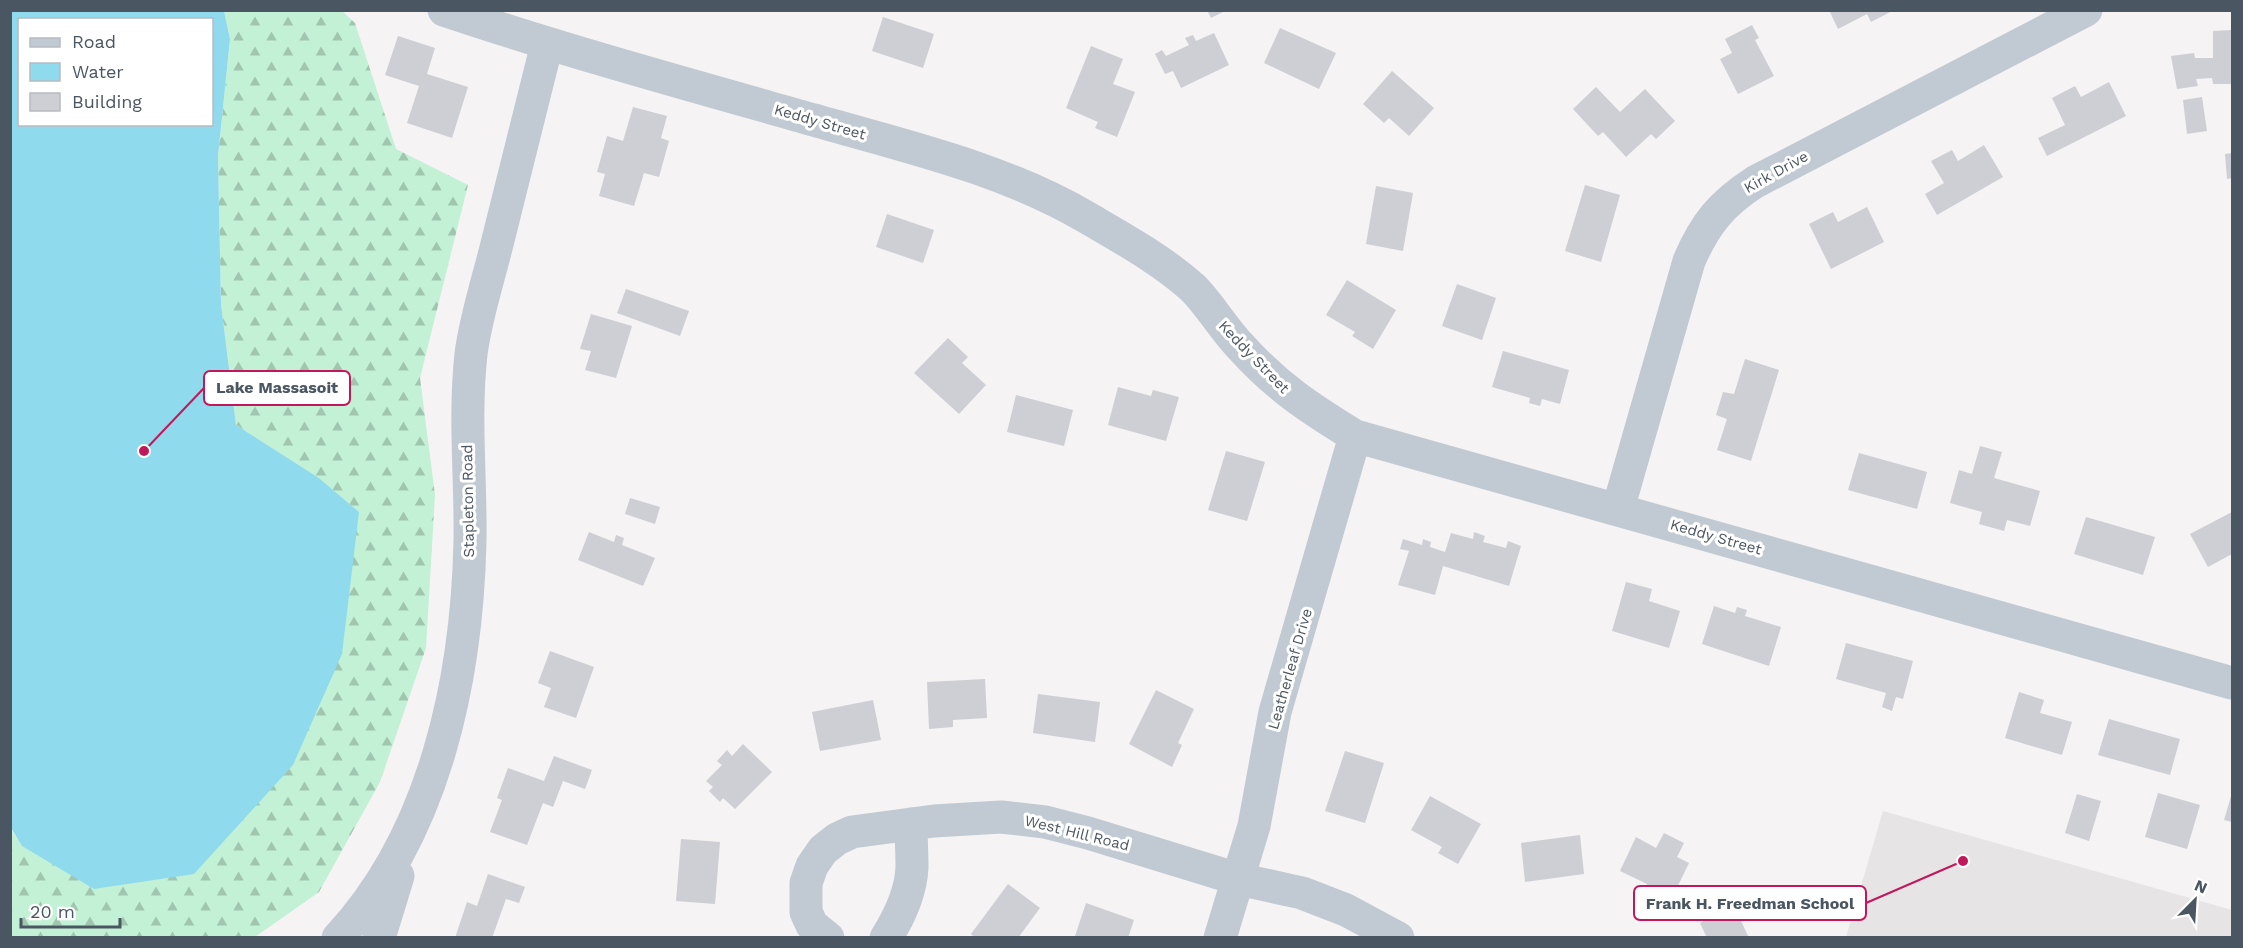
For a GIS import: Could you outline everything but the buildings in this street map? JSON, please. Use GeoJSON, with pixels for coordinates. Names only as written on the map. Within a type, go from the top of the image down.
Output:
{"type":"FeatureCollection","features":[{"type":"Feature","properties":{"kind":"street","name":"Keddy Street"},"geometry":{"type":"LineString","coordinates":[[444,10],[547,44],[958,161],[1039,192],[1085,216],[1174,273],[1195,291],[1239,346],[1272,379],[1311,409],[1355,436],[2232,683]]}},
{"type":"Feature","properties":{"kind":"street","name":"Kirk Drive"},"geometry":{"type":"LineString","coordinates":[[1618,509],[1689,261],[1702,233],[1723,206],[1755,182],[2086,10]]}},
{"type":"Feature","properties":{"kind":"street","name":"Stapleton Road"},"geometry":{"type":"LineString","coordinates":[[338,938],[378,889],[416,820],[439,750],[450,707],[465,621],[469,580],[467,406],[474,334],[547,44]]}},
{"type":"Feature","properties":{"kind":"street","name":"Leatherleaf Drive"},"geometry":{"type":"LineString","coordinates":[[1220,938],[1261,799],[1275,712],[1355,436]]}},
{"type":"Feature","properties":{"kind":"street","name":"West Hill Road"},"geometry":{"type":"LineString","coordinates":[[828,938],[812,925],[806,912],[805,897],[806,883],[812,866],[823,850],[837,839],[852,832],[978,818],[1034,820],[1088,832],[1238,879],[1280,886],[1324,901],[1371,922],[1398,938]]}},
{"type":"Feature","properties":{"kind":"street"},"geometry":{"type":"LineString","coordinates":[[380,938],[416,820]]}},
{"type":"Feature","properties":{"kind":"street"},"geometry":{"type":"LineString","coordinates":[[886,938],[903,906],[909,885],[912,870],[911,824]]}},
{"type":"Feature","properties":{"kind":"shaded area"},"geometry":{"type":"Polygon","coordinates":[[[1883,811],[2232,910],[2232,937],[1846,937],[1883,811]]]}},
{"type":"Feature","properties":{"kind":"green space"},"geometry":{"type":"Polygon","coordinates":[[[224,11],[342,11],[355,23],[396,149],[468,185],[420,378],[435,495],[426,648],[380,782],[319,892],[255,937],[11,937],[10,828],[22,846],[359,512],[319,478],[236,425],[221,304],[218,156],[230,39],[224,11]]]}},
{"type":"Feature","properties":{"kind":"water"},"geometry":{"type":"Polygon","coordinates":[[[11,10],[224,11],[230,39],[218,156],[221,304],[236,425],[319,478],[359,512],[342,654],[293,765],[194,874],[94,889],[22,846],[11,828],[11,10]]]}},
{"type":"Feature","properties":{"kind":"place","name":"Lake Massasoit"},"geometry":{"type":"Point","coordinates":[144,451]}},
{"type":"Feature","properties":{"kind":"place","name":"Frank H. Freedman School"},"geometry":{"type":"Point","coordinates":[1963,861]}}]}
